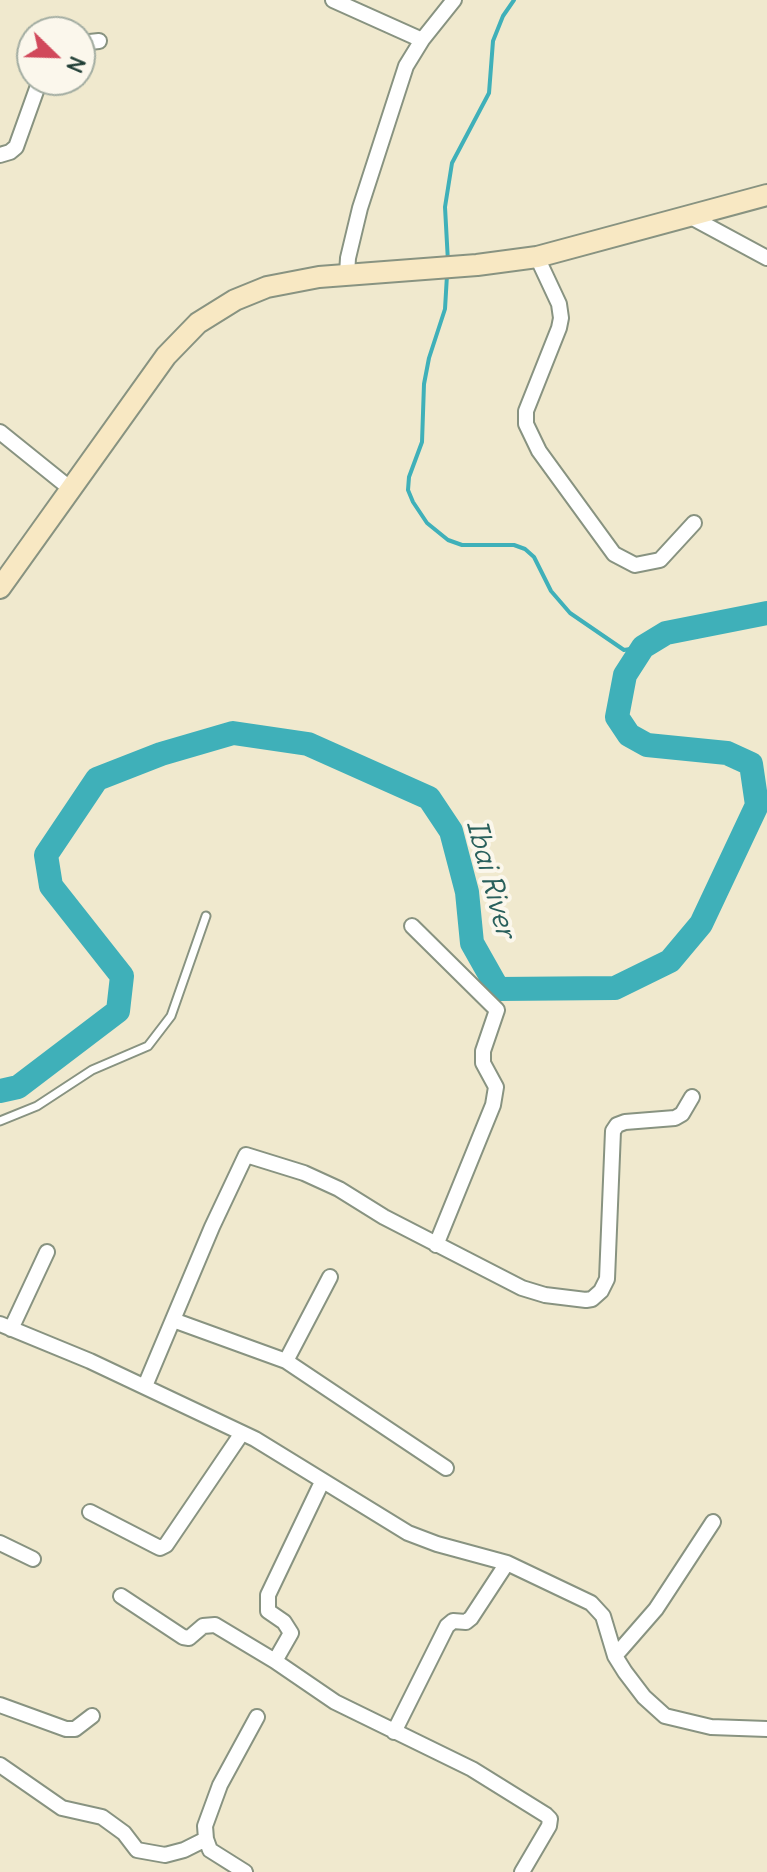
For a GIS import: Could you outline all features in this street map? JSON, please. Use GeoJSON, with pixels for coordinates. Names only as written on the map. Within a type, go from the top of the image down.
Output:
{"type":"FeatureCollection","features":[{"type":"Feature","properties":{"kind":"street"},"geometry":{"type":"LineString","coordinates":[[333,0],[422,40]]}},
{"type":"Feature","properties":{"kind":"street"},"geometry":{"type":"LineString","coordinates":[[347,274],[357,222],[406,66],[454,0]]}},
{"type":"Feature","properties":{"kind":"street"},"geometry":{"type":"LineString","coordinates":[[0,155],[16,147],[34,96]]}},
{"type":"Feature","properties":{"kind":"street"},"geometry":{"type":"LineString","coordinates":[[0,588],[152,374],[198,323],[251,292],[347,274],[477,265],[537,257],[767,195]]}},
{"type":"Feature","properties":{"kind":"street"},"geometry":{"type":"LineString","coordinates":[[691,217],[767,258]]}},
{"type":"Feature","properties":{"kind":"street"},"geometry":{"type":"LineString","coordinates":[[537,257],[559,304],[561,318],[525,419],[548,466],[614,554],[635,565],[660,560],[694,523]]}},
{"type":"Feature","properties":{"kind":"street"},"geometry":{"type":"LineString","coordinates":[[0,432],[72,490]]}},
{"type":"Feature","properties":{"kind":"street"},"geometry":{"type":"LineString","coordinates":[[412,926],[497,1010],[483,1051],[483,1063],[496,1087],[493,1105],[436,1245]]}},
{"type":"Feature","properties":{"kind":"street"},"geometry":{"type":"LineString","coordinates":[[145,1386],[246,1155],[304,1173],[327,1184],[436,1245],[522,1288],[561,1298],[592,1299],[607,1279],[613,1131],[625,1122],[675,1118],[682,1114],[692,1097]]}},
{"type":"Feature","properties":{"kind":"street"},"geometry":{"type":"LineString","coordinates":[[47,1252],[5,1326],[145,1386],[242,1433],[279,1452],[322,1482],[416,1536],[507,1563],[598,1608],[615,1656],[635,1686],[665,1716],[691,1724],[762,1729]]}},
{"type":"Feature","properties":{"kind":"street"},"geometry":{"type":"LineString","coordinates":[[286,1361],[330,1277]]}},
{"type":"Feature","properties":{"kind":"street"},"geometry":{"type":"LineString","coordinates":[[173,1320],[286,1361],[446,1468]]}},
{"type":"Feature","properties":{"kind":"street"},"geometry":{"type":"LineString","coordinates":[[90,1512],[160,1548],[166,1545],[242,1433]]}},
{"type":"Feature","properties":{"kind":"street"},"geometry":{"type":"LineString","coordinates":[[275,1661],[291,1633],[284,1622],[268,1611],[268,1595],[322,1482]]}},
{"type":"Feature","properties":{"kind":"street"},"geometry":{"type":"LineString","coordinates":[[615,1656],[656,1609],[713,1522]]}},
{"type":"Feature","properties":{"kind":"street"},"geometry":{"type":"LineString","coordinates":[[0,1543],[33,1559]]}},
{"type":"Feature","properties":{"kind":"street"},"geometry":{"type":"LineString","coordinates":[[394,1732],[447,1626],[453,1621],[466,1622],[471,1618],[507,1563]]}},
{"type":"Feature","properties":{"kind":"street"},"geometry":{"type":"LineString","coordinates":[[121,1596],[183,1637],[189,1638],[203,1626],[215,1625],[335,1702],[472,1769],[546,1815],[550,1819],[549,1826],[522,1872]]}},
{"type":"Feature","properties":{"kind":"street"},"geometry":{"type":"LineString","coordinates":[[0,1705],[66,1729],[75,1729],[92,1716]]}},
{"type":"Feature","properties":{"kind":"street"},"geometry":{"type":"LineString","coordinates":[[245,1872],[210,1850],[205,1826],[220,1785],[257,1717]]}},
{"type":"Feature","properties":{"kind":"street"},"geometry":{"type":"LineString","coordinates":[[0,1765],[62,1808],[102,1817],[124,1833],[137,1850],[165,1855],[206,1839]]}},
{"type":"Feature","properties":{"kind":"lane"},"geometry":{"type":"LineString","coordinates":[[0,1121],[37,1106],[92,1070],[148,1046],[171,1016],[206,916]]}},
{"type":"Feature","properties":{"kind":"waterway"},"geometry":{"type":"LineString","coordinates":[[448,262],[445,207],[452,163],[489,93],[493,41],[503,16],[514,0]]}},
{"type":"Feature","properties":{"kind":"waterway"},"geometry":{"type":"LineString","coordinates":[[447,275],[445,309],[424,384],[422,442],[409,477],[408,490],[413,502],[427,523],[448,540],[462,545],[514,545],[525,549],[534,557],[551,591],[570,613],[624,650],[643,647]]}},
{"type":"Feature","properties":{"kind":"waterway","name":"Ibai River"},"geometry":{"type":"LineString","coordinates":[[0,1091],[18,1087],[118,1011],[122,976],[51,886],[46,855],[97,779],[161,754],[233,733],[308,744],[429,798],[451,831],[467,892],[472,943],[498,989],[615,988],[670,961],[701,924],[757,805],[751,764],[727,753],[647,745],[629,735],[617,717],[625,675],[643,647],[666,633],[767,613]]}}]}
